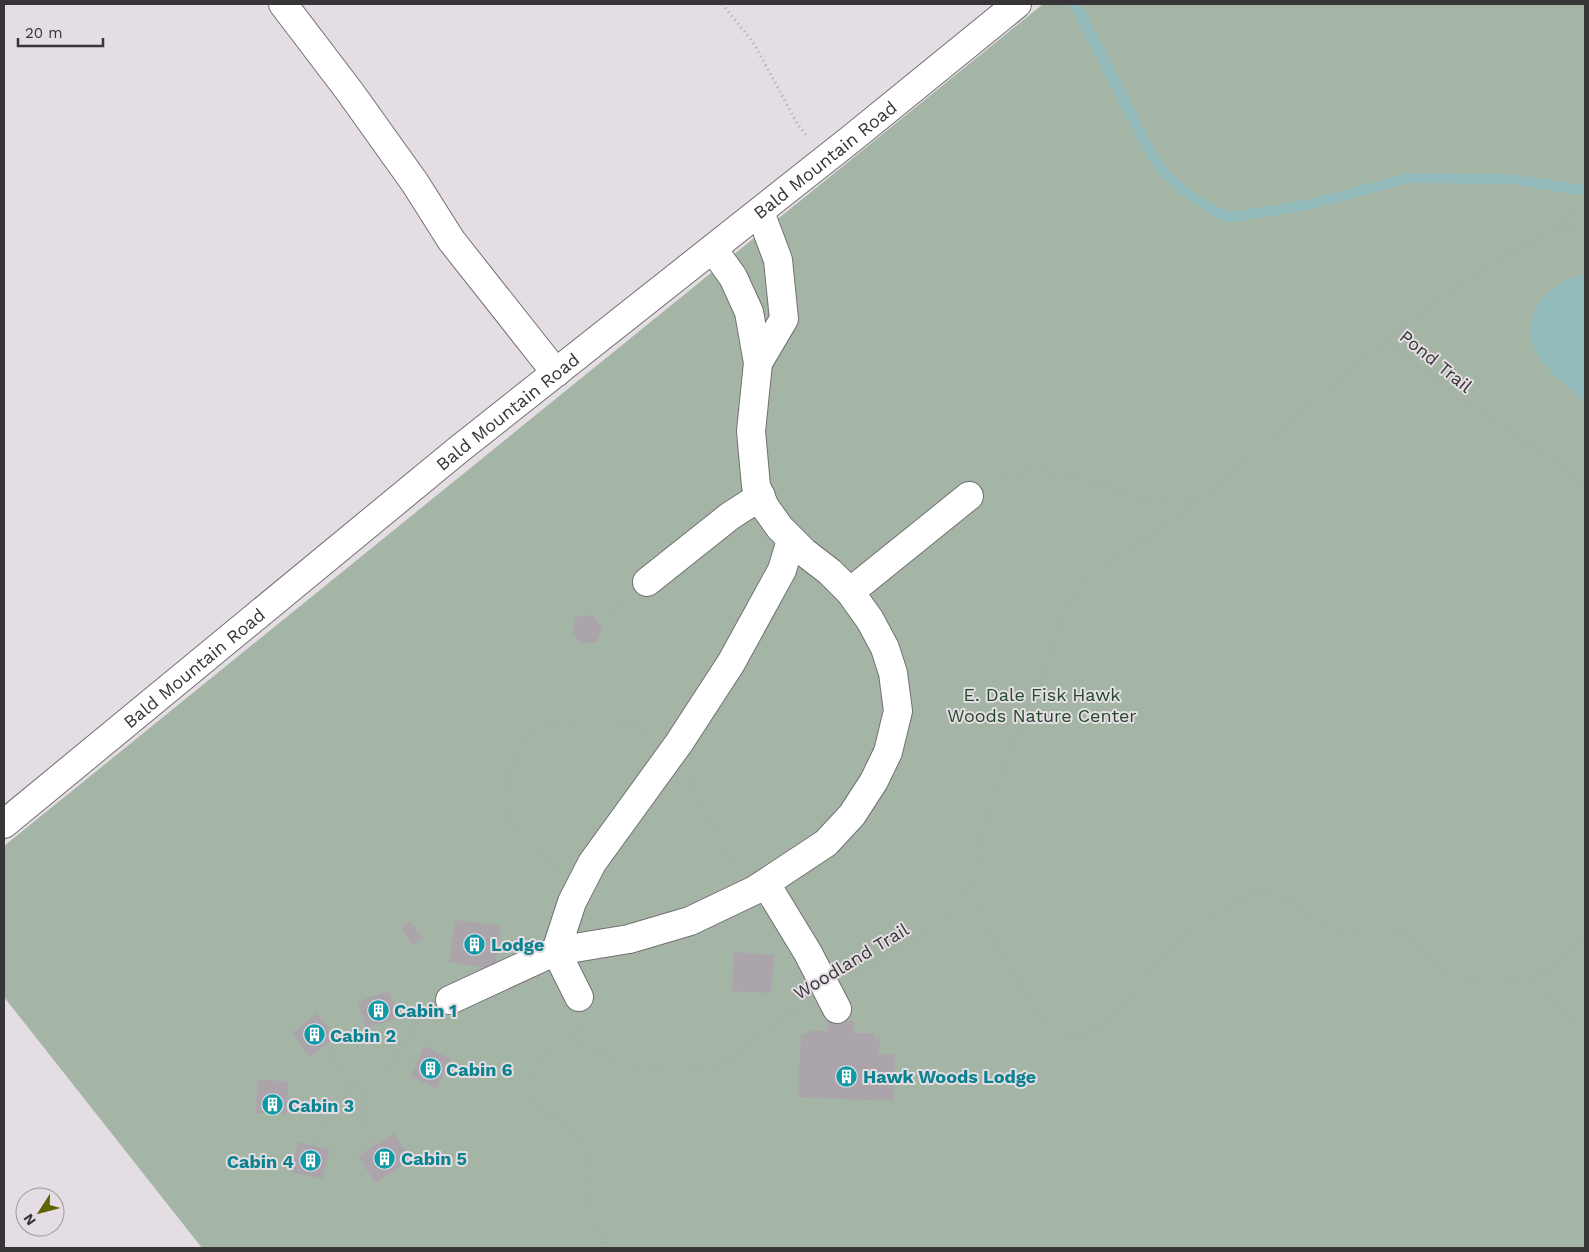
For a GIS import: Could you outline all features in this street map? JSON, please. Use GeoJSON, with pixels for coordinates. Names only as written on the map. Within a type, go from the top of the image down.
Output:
{"type":"FeatureCollection","features":[{"type":"Feature","properties":{"kind":"street"},"geometry":{"type":"LineString","coordinates":[[283,4],[416,183],[452,240],[556,373]]}},
{"type":"Feature","properties":{"kind":"street","name":"Bald Mountain Road"},"geometry":{"type":"LineString","coordinates":[[4,824],[458,450],[760,212],[1017,4]]}},
{"type":"Feature","properties":{"kind":"street"},"geometry":{"type":"LineString","coordinates":[[758,363],[784,319],[778,260],[760,212]]}},
{"type":"Feature","properties":{"kind":"street"},"geometry":{"type":"LineString","coordinates":[[450,1000],[556,951],[629,939],[690,921],[766,884],[826,843],[852,815],[874,781],[888,752],[898,712],[893,673],[885,648],[870,620],[850,592],[791,540],[765,507],[756,486],[751,431],[758,363],[749,312],[733,277],[713,249]]}},
{"type":"Feature","properties":{"kind":"street"},"geometry":{"type":"LineString","coordinates":[[647,582],[730,516],[761,496]]}},
{"type":"Feature","properties":{"kind":"street"},"geometry":{"type":"LineString","coordinates":[[850,592],[969,496]]}},
{"type":"Feature","properties":{"kind":"street"},"geometry":{"type":"LineString","coordinates":[[579,997],[556,951],[572,902],[592,863],[679,743],[731,662],[782,570],[791,540]]}},
{"type":"Feature","properties":{"kind":"street"},"geometry":{"type":"LineString","coordinates":[[766,884],[808,953],[832,999]]}},
{"type":"Feature","properties":{"kind":"path"},"geometry":{"type":"LineString","coordinates":[[722,4],[753,42],[798,125],[826,159]]}},
{"type":"Feature","properties":{"kind":"path","name":"Pond Trail"},"geometry":{"type":"LineString","coordinates":[[1585,187],[1574,208],[1558,226],[1477,272],[1428,306],[1385,341],[1464,401],[1566,468],[1585,486]]}},
{"type":"Feature","properties":{"kind":"path"},"geometry":{"type":"LineString","coordinates":[[1558,226],[1585,230]]}},
{"type":"Feature","properties":{"kind":"path"},"geometry":{"type":"LineString","coordinates":[[1385,341],[1201,498],[1131,549],[1106,564],[1082,586],[1066,609],[1024,722],[990,803],[973,882],[983,915],[998,949],[1050,1031],[1060,1037],[1092,1033],[1112,1019],[1158,960],[1177,941],[1233,902],[1249,896],[1265,893],[1287,900],[1325,924],[1340,930],[1378,928],[1404,934],[1446,974],[1470,983],[1494,985],[1522,982],[1544,974],[1585,934]]}},
{"type":"Feature","properties":{"kind":"path"},"geometry":{"type":"LineString","coordinates":[[969,496],[994,480],[1035,469],[1105,485],[1149,500],[1176,504],[1201,498]]}},
{"type":"Feature","properties":{"kind":"path"},"geometry":{"type":"LineString","coordinates":[[597,620],[647,582]]}},
{"type":"Feature","properties":{"kind":"path","name":"Woodland Trail"},"geometry":{"type":"LineString","coordinates":[[607,1248],[587,1207],[585,1194],[590,1160],[572,1130],[561,1120],[547,1114],[536,1102],[528,1086],[528,1077],[540,1061],[569,1036],[599,1053],[664,1073],[693,1073],[720,1065],[742,1053],[758,1035],[832,999],[901,950],[963,898],[973,882]]}},
{"type":"Feature","properties":{"kind":"path"},"geometry":{"type":"LineString","coordinates":[[1544,974],[1545,995],[1585,1036]]}},
{"type":"Feature","properties":{"kind":"path"},"geometry":{"type":"LineString","coordinates":[[362,1090],[395,1057],[416,1026],[432,1010],[450,1000]]}},
{"type":"Feature","properties":{"kind":"path"},"geometry":{"type":"LineString","coordinates":[[382,1023],[395,1057]]}},
{"type":"Feature","properties":{"kind":"path"},"geometry":{"type":"LineString","coordinates":[[325,1046],[350,1088]]}},
{"type":"Feature","properties":{"kind":"path"},"geometry":{"type":"LineString","coordinates":[[395,1057],[417,1062]]}},
{"type":"Feature","properties":{"kind":"path"},"geometry":{"type":"LineString","coordinates":[[357,1087],[362,1090],[366,1096],[365,1103],[360,1108],[354,1109],[348,1106],[344,1100],[345,1093],[350,1088],[357,1087]]}},
{"type":"Feature","properties":{"kind":"path"},"geometry":{"type":"LineString","coordinates":[[288,1097],[344,1100]]}},
{"type":"Feature","properties":{"kind":"path"},"geometry":{"type":"LineString","coordinates":[[313,1145],[328,1117],[348,1106]]}},
{"type":"Feature","properties":{"kind":"path"},"geometry":{"type":"LineString","coordinates":[[360,1108],[371,1147]]}},
{"type":"Feature","properties":{"kind":"green space","name":"E. Dale Fisk Hawk Woods Nature Center"},"geometry":{"type":"Polygon","coordinates":[[[1043,4],[1585,4],[1585,1248],[202,1248],[4,997],[4,846],[1043,4]]]}},
{"type":"Feature","properties":{"kind":"water"},"geometry":{"type":"Polygon","coordinates":[[[1069,4],[1081,4],[1161,159],[1172,173],[1189,189],[1220,207],[1239,211],[1306,200],[1409,173],[1511,174],[1585,185],[1585,196],[1510,184],[1410,183],[1308,210],[1228,223],[1216,218],[1182,196],[1158,173],[1142,148],[1069,4]]]}},
{"type":"Feature","properties":{"kind":"water"},"geometry":{"type":"Polygon","coordinates":[[[1585,274],[1585,403],[1540,359],[1533,347],[1530,333],[1532,318],[1544,296],[1560,284],[1585,274]]]}},
{"type":"Feature","properties":{"kind":"building"},"geometry":{"type":"Polygon","coordinates":[[[593,615],[602,627],[597,642],[581,644],[572,633],[576,617],[593,615]]]}},
{"type":"Feature","properties":{"kind":"building","name":"Lodge"},"geometry":{"type":"Polygon","coordinates":[[[455,920],[501,926],[495,969],[449,962],[455,920]]]}},
{"type":"Feature","properties":{"kind":"building"},"geometry":{"type":"Polygon","coordinates":[[[410,921],[423,938],[413,945],[401,928],[410,921]]]}},
{"type":"Feature","properties":{"kind":"building"},"geometry":{"type":"Polygon","coordinates":[[[734,952],[774,955],[771,993],[732,991],[734,952]]]}},
{"type":"Feature","properties":{"kind":"building","name":"Cabin 1"},"geometry":{"type":"Polygon","coordinates":[[[389,991],[398,1018],[366,1028],[358,1001],[389,991]]]}},
{"type":"Feature","properties":{"kind":"building","name":"Cabin 2"},"geometry":{"type":"Polygon","coordinates":[[[317,1013],[336,1037],[310,1057],[292,1033],[317,1013]]]}},
{"type":"Feature","properties":{"kind":"building","name":"Hawk Woods Lodge"},"geometry":{"type":"Polygon","coordinates":[[[828,1020],[854,1021],[853,1033],[874,1033],[874,1037],[880,1038],[879,1054],[895,1055],[893,1101],[798,1097],[801,1034],[807,1034],[807,1030],[828,1031],[828,1020]]]}},
{"type":"Feature","properties":{"kind":"building","name":"Cabin 6"},"geometry":{"type":"Polygon","coordinates":[[[424,1046],[451,1059],[437,1089],[411,1076],[424,1046]]]}},
{"type":"Feature","properties":{"kind":"building","name":"Cabin 3"},"geometry":{"type":"Polygon","coordinates":[[[257,1080],[288,1081],[287,1114],[256,1113],[257,1080]]]}},
{"type":"Feature","properties":{"kind":"building","name":"Cabin 5"},"geometry":{"type":"Polygon","coordinates":[[[394,1133],[411,1160],[375,1183],[358,1156],[394,1133]]]}},
{"type":"Feature","properties":{"kind":"building","name":"Cabin 4"},"geometry":{"type":"Polygon","coordinates":[[[298,1142],[330,1150],[322,1179],[291,1172],[298,1142]]]}},
{"type":"Feature","properties":{"kind":"place","name":"Lodge"},"geometry":{"type":"Point","coordinates":[475,944]}},
{"type":"Feature","properties":{"kind":"place","name":"Cabin 1"},"geometry":{"type":"Point","coordinates":[378,1010]}},
{"type":"Feature","properties":{"kind":"place","name":"Cabin 2"},"geometry":{"type":"Point","coordinates":[314,1035]}},
{"type":"Feature","properties":{"kind":"place","name":"Cabin 6"},"geometry":{"type":"Point","coordinates":[430,1069]}},
{"type":"Feature","properties":{"kind":"place","name":"Hawk Woods Lodge"},"geometry":{"type":"Point","coordinates":[847,1076]}},
{"type":"Feature","properties":{"kind":"place","name":"Cabin 3"},"geometry":{"type":"Point","coordinates":[272,1105]}},
{"type":"Feature","properties":{"kind":"place","name":"Cabin 5"},"geometry":{"type":"Point","coordinates":[385,1158]}},
{"type":"Feature","properties":{"kind":"place","name":"Cabin 4"},"geometry":{"type":"Point","coordinates":[310,1161]}}]}
